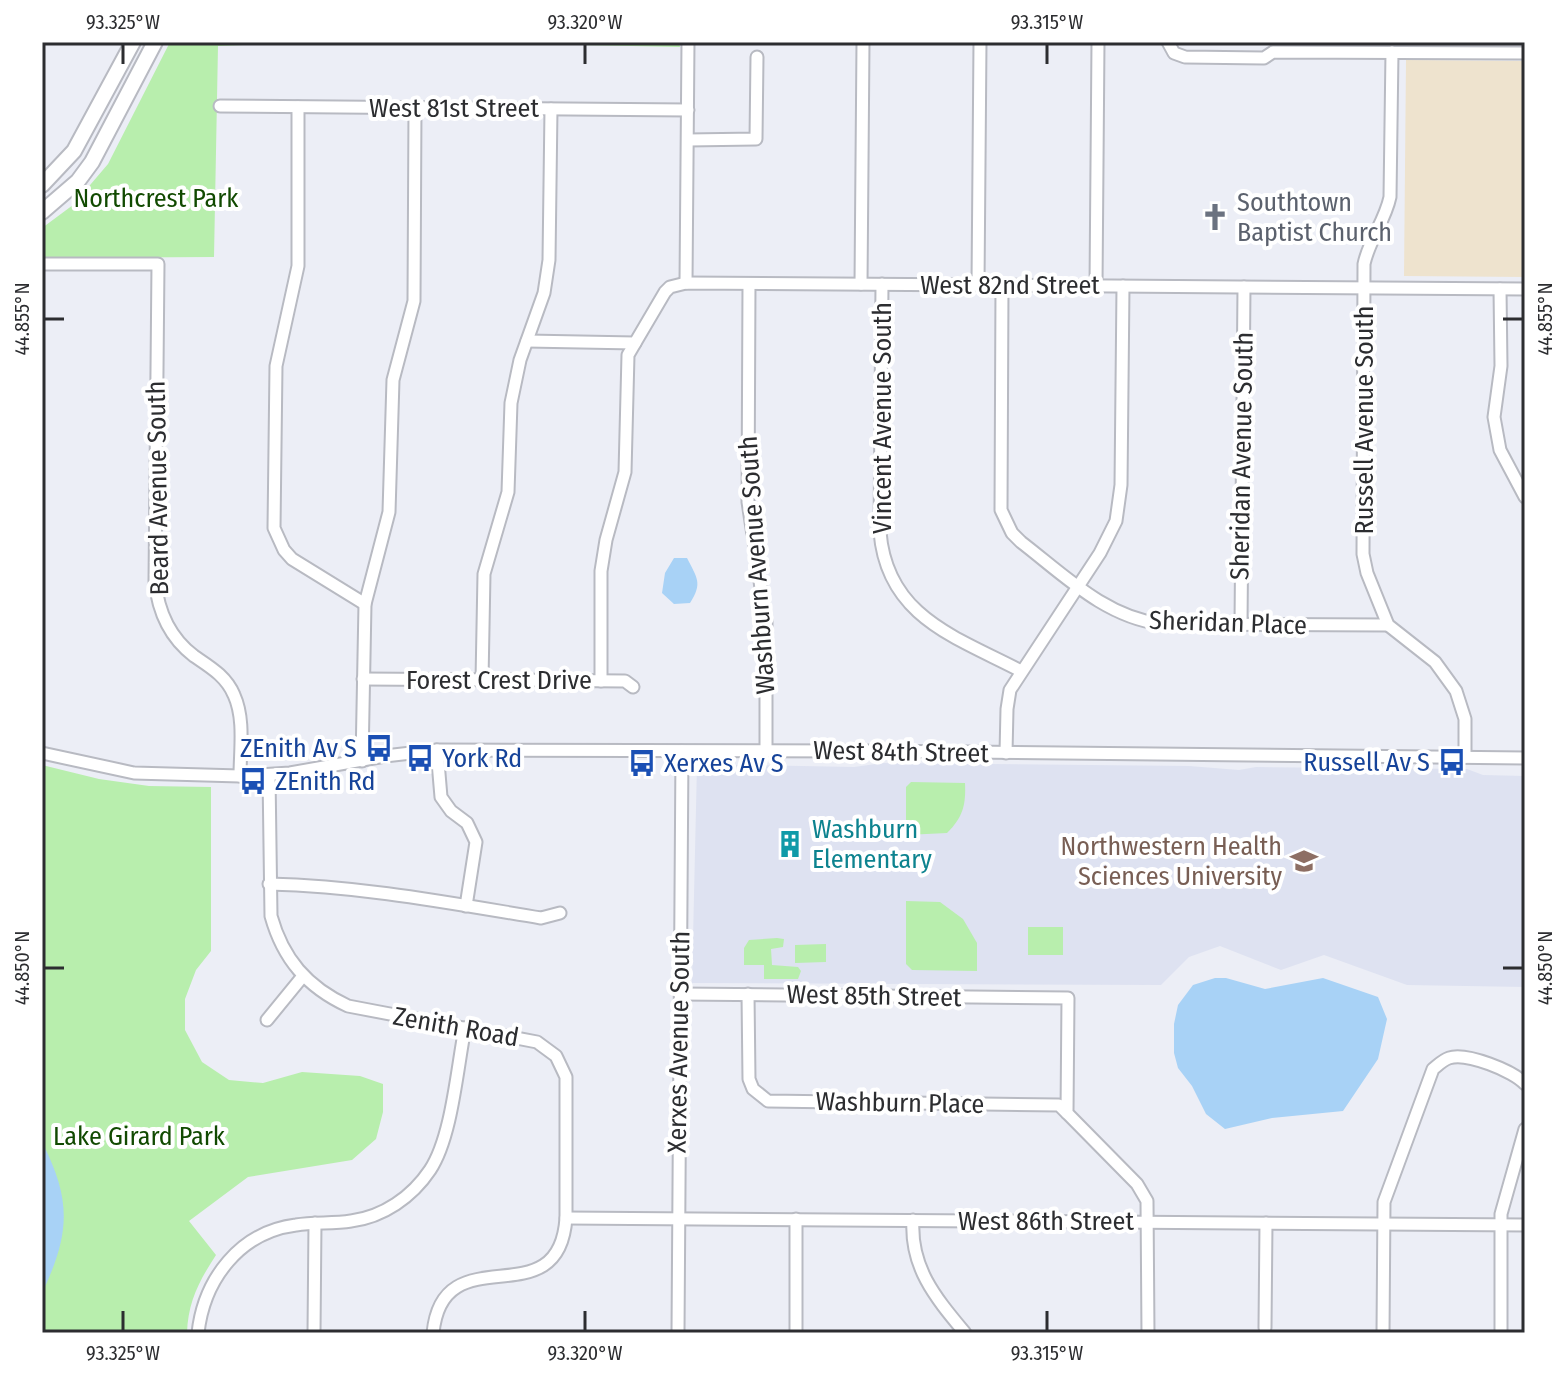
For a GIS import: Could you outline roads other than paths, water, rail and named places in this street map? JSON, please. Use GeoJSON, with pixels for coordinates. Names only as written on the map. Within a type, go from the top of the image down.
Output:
{"type":"FeatureCollection","features":[{"type":"Feature","properties":{"kind":"main road"},"geometry":{"type":"LineString","coordinates":[[42,185],[74,151],[133,42]]}},
{"type":"Feature","properties":{"kind":"main road"},"geometry":{"type":"LineString","coordinates":[[42,212],[78,181],[92,162],[155,42]]}},
{"type":"Feature","properties":{"kind":"street"},"geometry":{"type":"LineString","coordinates":[[601,681],[603,555],[625,472],[628,355],[665,292],[670,287],[686,283],[688,42]]}},
{"type":"Feature","properties":{"kind":"street","name":"Vincent Avenue South"},"geometry":{"type":"LineString","coordinates":[[861,284],[863,42]]}},
{"type":"Feature","properties":{"kind":"street"},"geometry":{"type":"LineString","coordinates":[[978,285],[980,42]]}},
{"type":"Feature","properties":{"kind":"street"},"geometry":{"type":"LineString","coordinates":[[1096,286],[1098,42]]}},
{"type":"Feature","properties":{"kind":"street"},"geometry":{"type":"LineString","coordinates":[[1168,43],[1174,53],[1185,57],[1264,58],[1273,47],[1506,48],[1525,53]]}},
{"type":"Feature","properties":{"kind":"street","name":"Russell Avenue South"},"geometry":{"type":"LineString","coordinates":[[1390,49],[1390,197],[1387,212],[1367,249],[1363,554],[1367,573],[1388,625],[1435,662],[1456,691],[1465,719],[1465,757]]}},
{"type":"Feature","properties":{"kind":"street"},"geometry":{"type":"LineString","coordinates":[[688,140],[756,139],[757,57]]}},
{"type":"Feature","properties":{"kind":"street","name":"West 81st Street"},"geometry":{"type":"LineString","coordinates":[[220,106],[688,110]]}},
{"type":"Feature","properties":{"kind":"street"},"geometry":{"type":"LineString","coordinates":[[298,107],[298,266],[276,366],[274,528],[292,559],[365,604]]}},
{"type":"Feature","properties":{"kind":"street"},"geometry":{"type":"LineString","coordinates":[[362,761],[365,604],[389,512],[393,380],[414,301],[415,108]]}},
{"type":"Feature","properties":{"kind":"street"},"geometry":{"type":"LineString","coordinates":[[482,680],[484,574],[508,492],[511,403],[527,341],[544,293],[549,260],[551,109]]}},
{"type":"Feature","properties":{"kind":"street","name":"Beard Avenue South"},"geometry":{"type":"LineString","coordinates":[[42,264],[158,264],[157,598],[169,630],[180,644],[220,674],[235,696],[240,722],[240,776]]}},
{"type":"Feature","properties":{"kind":"street","name":"West 82nd Street"},"geometry":{"type":"LineString","coordinates":[[686,283],[1525,289]]}},
{"type":"Feature","properties":{"kind":"street","name":"Washburn Avenue South"},"geometry":{"type":"LineString","coordinates":[[749,284],[748,502],[766,621],[766,751]]}},
{"type":"Feature","properties":{"kind":"street","name":"Vincent Avenue South"},"geometry":{"type":"LineString","coordinates":[[882,284],[880,532],[887,569],[906,602],[920,615],[1021,671]]}},
{"type":"Feature","properties":{"kind":"street","name":"Sheridan Place"},"geometry":{"type":"LineString","coordinates":[[1002,285],[1001,510],[1012,533],[1021,542],[1109,608],[1143,622],[1388,625]]}},
{"type":"Feature","properties":{"kind":"street"},"geometry":{"type":"LineString","coordinates":[[1006,753],[1007,699],[1021,671],[1110,538],[1120,503],[1123,286]]}},
{"type":"Feature","properties":{"kind":"street","name":"Sheridan Avenue South"},"geometry":{"type":"LineString","coordinates":[[1241,625],[1244,287]]}},
{"type":"Feature","properties":{"kind":"street"},"geometry":{"type":"LineString","coordinates":[[1500,289],[1501,366],[1494,417],[1500,450],[1525,497]]}},
{"type":"Feature","properties":{"kind":"street"},"geometry":{"type":"LineString","coordinates":[[527,341],[635,343]]}},
{"type":"Feature","properties":{"kind":"street","name":"Forest Crest Drive"},"geometry":{"type":"LineString","coordinates":[[363,679],[625,681],[633,687]]}},
{"type":"Feature","properties":{"kind":"street"},"geometry":{"type":"LineString","coordinates":[[437,750],[441,797],[451,811],[477,830],[466,906]]}},
{"type":"Feature","properties":{"kind":"street","name":"West 84th Street"},"geometry":{"type":"LineString","coordinates":[[42,753],[134,773],[240,776],[269,775],[437,750],[1525,758]]}},
{"type":"Feature","properties":{"kind":"street","name":"Xerxes Avenue South"},"geometry":{"type":"LineString","coordinates":[[678,1333],[682,751]]}},
{"type":"Feature","properties":{"kind":"street","name":"Zenith Road"},"geometry":{"type":"LineString","coordinates":[[269,775],[271,916],[286,954],[303,976],[329,997],[348,1006],[537,1042],[547,1048],[562,1066],[567,1089],[566,1218],[563,1240],[550,1261],[540,1269],[528,1274],[479,1277],[466,1282],[445,1298],[434,1322],[433,1333]]}},
{"type":"Feature","properties":{"kind":"street"},"geometry":{"type":"LineString","coordinates":[[269,884],[359,889],[541,918],[560,913]]}},
{"type":"Feature","properties":{"kind":"street"},"geometry":{"type":"LineString","coordinates":[[267,1020],[303,976]]}},
{"type":"Feature","properties":{"kind":"street","name":"West 85th Street"},"geometry":{"type":"LineString","coordinates":[[680,994],[1068,998],[1067,1113]]}},
{"type":"Feature","properties":{"kind":"street","name":"Washburn Place"},"geometry":{"type":"LineString","coordinates":[[748,994],[747,1070],[753,1089],[768,1101],[1059,1105],[1067,1113]]}},
{"type":"Feature","properties":{"kind":"street"},"geometry":{"type":"LineString","coordinates":[[198,1333],[205,1299],[213,1281],[239,1249],[275,1230],[370,1217],[397,1203],[420,1184],[441,1150],[465,1028]]}},
{"type":"Feature","properties":{"kind":"street"},"geometry":{"type":"LineString","coordinates":[[1383,1333],[1386,1191],[1433,1069],[1449,1058],[1459,1057],[1509,1072],[1525,1084]]}},
{"type":"Feature","properties":{"kind":"street"},"geometry":{"type":"LineString","coordinates":[[1067,1113],[1143,1192],[1148,1222],[1148,1333]]}},
{"type":"Feature","properties":{"kind":"street"},"geometry":{"type":"LineString","coordinates":[[1501,1333],[1501,1214],[1525,1129]]}},
{"type":"Feature","properties":{"kind":"street","name":"West 86th Street"},"geometry":{"type":"LineString","coordinates":[[566,1218],[1525,1225]]}},
{"type":"Feature","properties":{"kind":"street"},"geometry":{"type":"LineString","coordinates":[[796,1219],[796,1333]]}},
{"type":"Feature","properties":{"kind":"street"},"geometry":{"type":"LineString","coordinates":[[913,1220],[914,1250],[926,1283],[965,1333]]}},
{"type":"Feature","properties":{"kind":"street"},"geometry":{"type":"LineString","coordinates":[[314,1333],[315,1223]]}},
{"type":"Feature","properties":{"kind":"street"},"geometry":{"type":"LineString","coordinates":[[1265,1328],[1266,1223]]}},
{"type":"Feature","properties":{"kind":"water"},"geometry":{"type":"Polygon","coordinates":[[[674,558],[687,558],[696,576],[696,590],[690,603],[674,604],[662,593],[665,573],[674,558]]]}},
{"type":"Feature","properties":{"kind":"water"},"geometry":{"type":"Polygon","coordinates":[[[1215,978],[1265,989],[1323,978],[1378,997],[1387,1019],[1378,1059],[1343,1111],[1272,1118],[1225,1129],[1206,1114],[1192,1086],[1178,1068],[1174,1053],[1174,1024],[1178,1005],[1193,985],[1215,978]]]}},
{"type":"Feature","properties":{"kind":"water"},"geometry":{"type":"Polygon","coordinates":[[[42,1142],[59,1182],[64,1218],[58,1253],[42,1293],[42,1142]]]}},
{"type":"Feature","properties":{"kind":"place","name":"Southtown Baptist Church"},"geometry":{"type":"Point","coordinates":[1215,217]}},
{"type":"Feature","properties":{"kind":"place","name":"ZEnith Av S"},"geometry":{"type":"Point","coordinates":[379,748]}},
{"type":"Feature","properties":{"kind":"place","name":"York Rd"},"geometry":{"type":"Point","coordinates":[420,758]}},
{"type":"Feature","properties":{"kind":"place","name":"Russell Av S"},"geometry":{"type":"Point","coordinates":[1452,762]}},
{"type":"Feature","properties":{"kind":"place","name":"Xerxes Av S"},"geometry":{"type":"Point","coordinates":[642,763]}},
{"type":"Feature","properties":{"kind":"place","name":"ZEnith Rd"},"geometry":{"type":"Point","coordinates":[253,781]}},
{"type":"Feature","properties":{"kind":"place","name":"Washburn Elementary"},"geometry":{"type":"Point","coordinates":[790,844]}},
{"type":"Feature","properties":{"kind":"place","name":"Northwestern Health Sciences University"},"geometry":{"type":"Point","coordinates":[1304,861]}},
{"type":"Feature","properties":{"kind":"park label","name":"Northcrest Park"},"geometry":{"type":"Point","coordinates":[156,198]}},
{"type":"Feature","properties":{"kind":"park label","name":"Lake Girard Park"},"geometry":{"type":"Point","coordinates":[139,1136]}}]}
